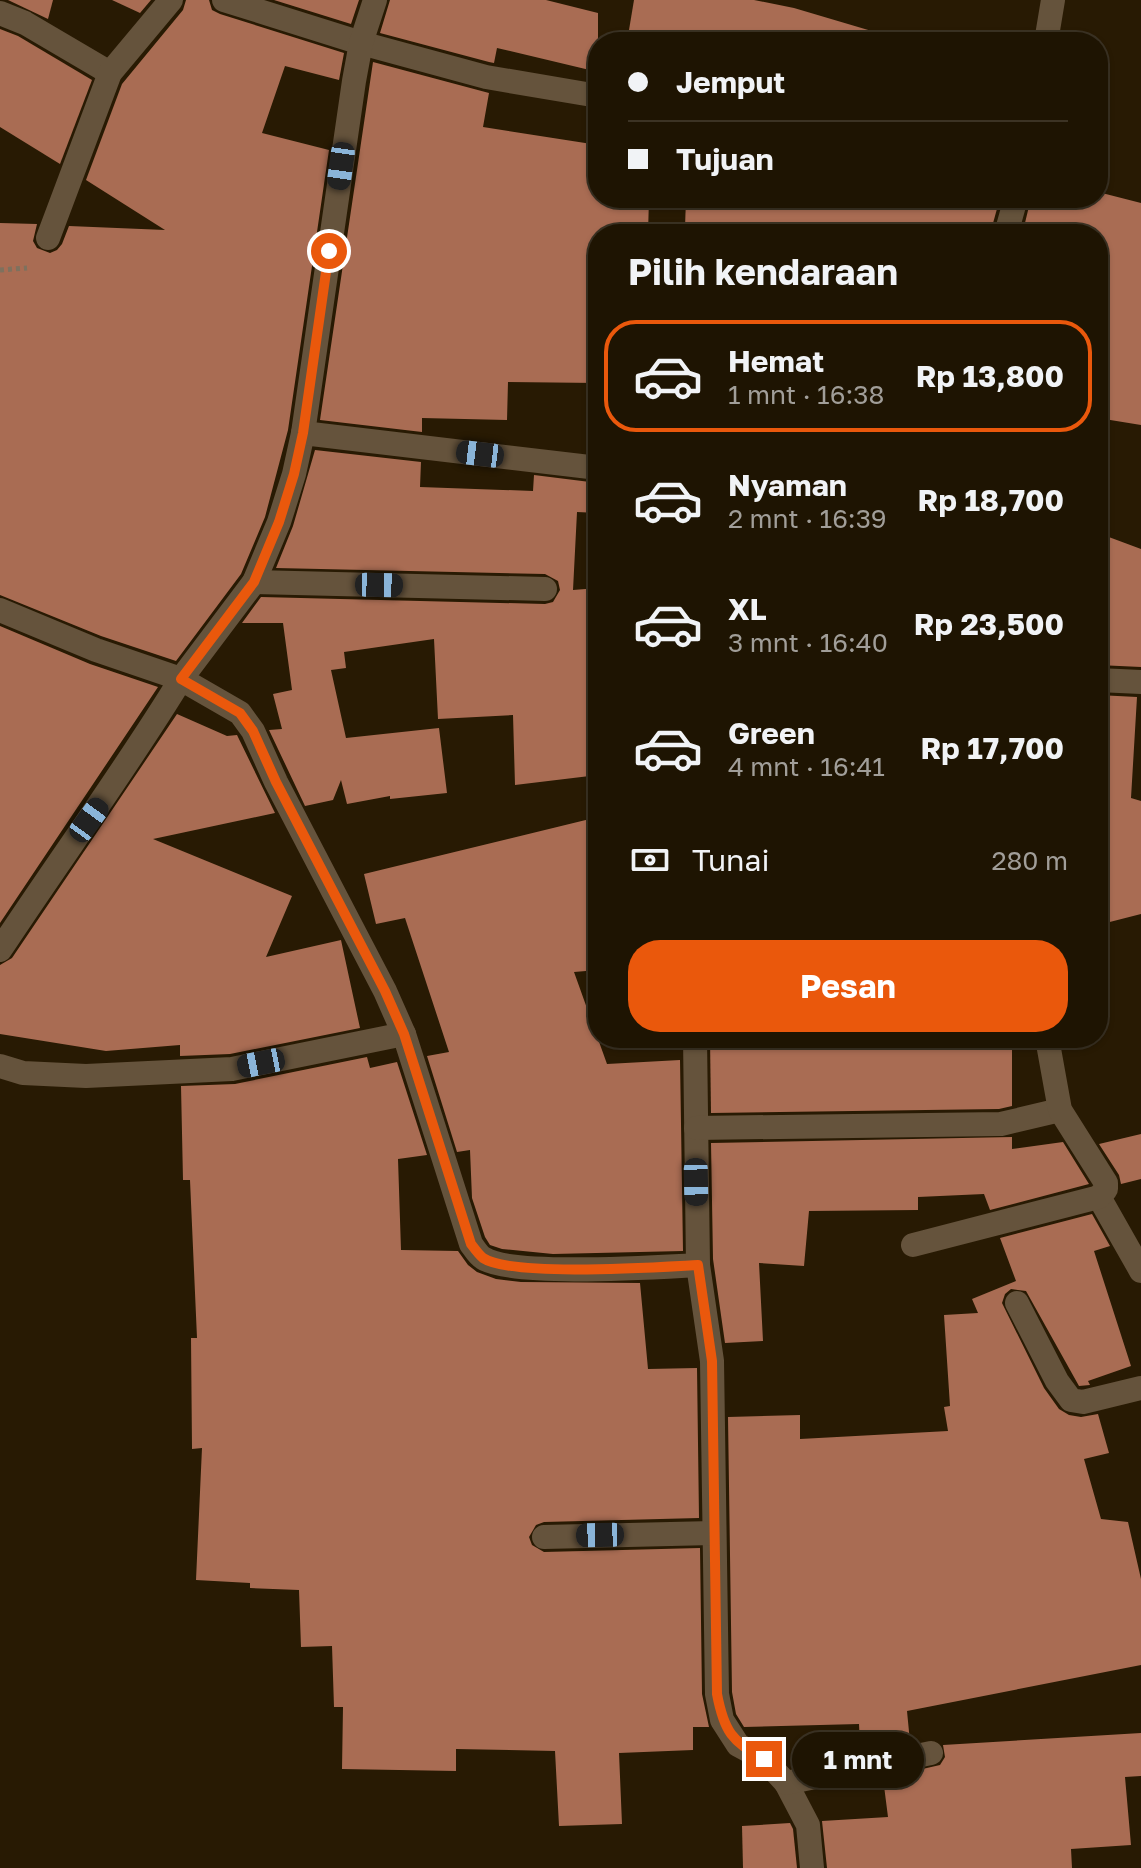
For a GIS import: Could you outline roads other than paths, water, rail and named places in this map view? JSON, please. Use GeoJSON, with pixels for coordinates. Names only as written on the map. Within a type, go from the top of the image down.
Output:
{"type":"FeatureCollection","features":[{"type":"Feature","properties":{"kind":"street"},"geometry":{"type":"LineString","coordinates":[[48,238],[110,73],[171,0]]}},
{"type":"Feature","properties":{"kind":"street"},"geometry":{"type":"LineString","coordinates":[[224,0],[361,43],[486,77],[588,94]]}},
{"type":"Feature","properties":{"kind":"street"},"geometry":{"type":"LineString","coordinates":[[0,950],[108,794],[181,679],[254,582],[279,522],[303,433],[361,43],[375,0]]}},
{"type":"Feature","properties":{"kind":"street"},"geometry":{"type":"LineString","coordinates":[[1048,32],[1053,0]]}},
{"type":"Feature","properties":{"kind":"street"},"geometry":{"type":"LineString","coordinates":[[0,13],[25,23],[110,73]]}},
{"type":"Feature","properties":{"kind":"street"},"geometry":{"type":"LineString","coordinates":[[303,433],[588,467]]}},
{"type":"Feature","properties":{"kind":"street"},"geometry":{"type":"LineString","coordinates":[[254,582],[545,589]]}},
{"type":"Feature","properties":{"kind":"street"},"geometry":{"type":"LineString","coordinates":[[0,610],[96,650],[181,679],[240,713],[253,731],[276,782],[385,991],[404,1034],[471,1244],[483,1258],[497,1263],[546,1268],[698,1265]]}},
{"type":"Feature","properties":{"kind":"street"},"geometry":{"type":"LineString","coordinates":[[1108,680],[1141,682]]}},
{"type":"Feature","properties":{"kind":"street"},"geometry":{"type":"LineString","coordinates":[[0,1066],[23,1073],[86,1076],[232,1069],[404,1034]]}},
{"type":"Feature","properties":{"kind":"street"},"geometry":{"type":"LineString","coordinates":[[695,1048],[698,1265],[712,1361],[717,1694],[722,1720],[738,1745],[764,1759],[786,1783],[808,1825],[812,1868]]}},
{"type":"Feature","properties":{"kind":"street"},"geometry":{"type":"LineString","coordinates":[[913,1245],[1099,1197],[1106,1189],[1106,1183],[1060,1110],[1049,1048]]}},
{"type":"Feature","properties":{"kind":"street"},"geometry":{"type":"LineString","coordinates":[[696,1128],[1001,1124],[1060,1110]]}},
{"type":"Feature","properties":{"kind":"street"},"geometry":{"type":"LineString","coordinates":[[1099,1197],[1141,1271]]}},
{"type":"Feature","properties":{"kind":"street"},"geometry":{"type":"LineString","coordinates":[[1017,1303],[1057,1381],[1071,1400],[1083,1402],[1141,1388]]}},
{"type":"Feature","properties":{"kind":"street"},"geometry":{"type":"LineString","coordinates":[[544,1537],[713,1533]]}},
{"type":"Feature","properties":{"kind":"street"},"geometry":{"type":"LineString","coordinates":[[786,1783],[931,1753]]}}]}
